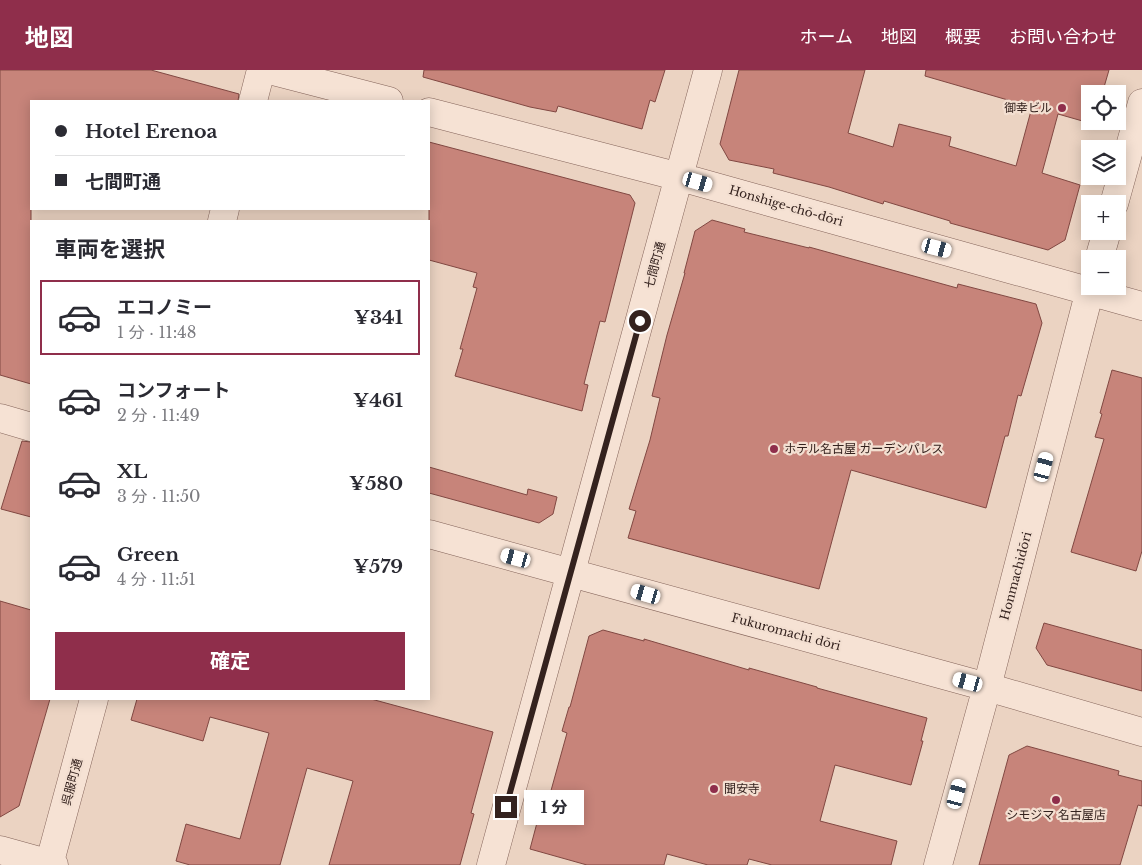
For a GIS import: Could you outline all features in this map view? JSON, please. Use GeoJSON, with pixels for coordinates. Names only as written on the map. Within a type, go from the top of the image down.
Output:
{"type":"FeatureCollection","features":[{"type":"Feature","properties":{"kind":"street"},"geometry":{"type":"LineString","coordinates":[[253,100],[262,70]]}},
{"type":"Feature","properties":{"kind":"street"},"geometry":{"type":"LineString","coordinates":[[269,70],[385,100]]}},
{"type":"Feature","properties":{"kind":"street","name":"七間町通"},"geometry":{"type":"LineString","coordinates":[[491,865],[708,70]]}},
{"type":"Feature","properties":{"kind":"street"},"geometry":{"type":"LineString","coordinates":[[1116,195],[1142,103]]}},
{"type":"Feature","properties":{"kind":"street","name":"Honshige-chō-dōri"},"geometry":{"type":"LineString","coordinates":[[430,112],[680,177],[1081,286]]}},
{"type":"Feature","properties":{"kind":"street","name":"Honmachidōri"},"geometry":{"type":"LineString","coordinates":[[938,865],[987,687],[1089,295]]}},
{"type":"Feature","properties":{"kind":"street","name":"Honshige-chō-dōri"},"geometry":{"type":"LineString","coordinates":[[1109,295],[1142,306]]}},
{"type":"Feature","properties":{"kind":"street"},"geometry":{"type":"LineString","coordinates":[[0,418],[30,427]]}},
{"type":"Feature","properties":{"kind":"street","name":"Fukuromachi dōri"},"geometry":{"type":"LineString","coordinates":[[430,534],[987,687],[1142,732]]}},
{"type":"Feature","properties":{"kind":"street","name":"呉服町通"},"geometry":{"type":"LineString","coordinates":[[51,865],[94,700]]}},
{"type":"Feature","properties":{"kind":"street"},"geometry":{"type":"LineString","coordinates":[[0,850],[51,865]]}},
{"type":"Feature","properties":{"kind":"building"},"geometry":{"type":"Polygon","coordinates":[[[0,70],[151,70],[239,94],[238,100],[30,100],[30,384],[0,375],[0,70]]]}},
{"type":"Feature","properties":{"kind":"building"},"geometry":{"type":"Polygon","coordinates":[[[424,70],[665,70],[655,102],[650,100],[642,129],[558,106],[556,112],[530,107],[423,77],[424,70]]]}},
{"type":"Feature","properties":{"kind":"building"},"geometry":{"type":"Polygon","coordinates":[[[739,70],[865,70],[848,133],[893,147],[899,124],[951,137],[949,146],[1016,166],[1032,107],[925,76],[926,70],[1109,70],[1105,85],[1081,85],[1081,121],[1058,114],[1042,173],[1080,185],[1065,240],[1048,250],[950,223],[950,221],[884,201],[883,204],[829,187],[773,173],[774,169],[729,160],[720,144],[739,70]]]}},
{"type":"Feature","properties":{"kind":"building"},"geometry":{"type":"Polygon","coordinates":[[[430,142],[630,195],[635,203],[605,322],[600,321],[584,384],[588,385],[582,411],[455,376],[463,349],[460,349],[477,288],[473,287],[477,273],[430,260],[430,142]]]}},
{"type":"Feature","properties":{"kind":"building"},"geometry":{"type":"Polygon","coordinates":[[[712,220],[745,229],[744,232],[809,247],[957,288],[958,284],[1036,304],[1042,323],[1021,396],[1018,395],[1008,436],[1005,436],[986,508],[851,470],[819,589],[628,538],[636,511],[629,509],[650,440],[660,398],[652,396],[667,335],[695,231],[712,220]]]}},
{"type":"Feature","properties":{"kind":"building"},"geometry":{"type":"Polygon","coordinates":[[[1112,370],[1142,378],[1142,551],[1136,571],[1071,552],[1104,439],[1095,437],[1112,370]]]}},
{"type":"Feature","properties":{"kind":"building"},"geometry":{"type":"Polygon","coordinates":[[[22,441],[30,442],[30,517],[1,509],[22,441]]]}},
{"type":"Feature","properties":{"kind":"building"},"geometry":{"type":"Polygon","coordinates":[[[430,467],[527,495],[528,489],[557,497],[553,514],[539,523],[430,493],[430,467]]]}},
{"type":"Feature","properties":{"kind":"building"},"geometry":{"type":"Polygon","coordinates":[[[0,601],[30,610],[30,700],[50,700],[19,806],[0,817],[0,601]]]}},
{"type":"Feature","properties":{"kind":"building"},"geometry":{"type":"Polygon","coordinates":[[[1044,623],[1142,650],[1142,691],[1047,665],[1036,648],[1044,623]]]}},
{"type":"Feature","properties":{"kind":"building"},"geometry":{"type":"Polygon","coordinates":[[[603,630],[644,641],[644,639],[749,670],[749,668],[927,718],[911,785],[835,765],[820,821],[897,841],[891,865],[772,865],[749,859],[747,865],[708,865],[667,854],[664,865],[587,865],[530,849],[542,804],[547,805],[567,733],[562,731],[589,636],[603,630]]]}},
{"type":"Feature","properties":{"kind":"building"},"geometry":{"type":"Polygon","coordinates":[[[137,700],[375,700],[493,732],[471,813],[474,814],[460,865],[329,865],[353,781],[307,768],[280,865],[190,865],[176,861],[186,824],[240,839],[269,733],[210,717],[203,741],[131,720],[137,700]]]}},
{"type":"Feature","properties":{"kind":"building"},"geometry":{"type":"Polygon","coordinates":[[[1027,746],[1119,771],[1118,775],[1142,781],[1142,806],[1138,805],[1120,865],[979,865],[1009,755],[1027,746]]]}},
{"type":"Feature","properties":{"kind":"place","name":"御幸ビル"},"geometry":{"type":"Point","coordinates":[1062,108]}},
{"type":"Feature","properties":{"kind":"place","name":"ホテル名古屋 ガーデンパレス"},"geometry":{"type":"Point","coordinates":[774,449]}},
{"type":"Feature","properties":{"kind":"place","name":"聞安寺"},"geometry":{"type":"Point","coordinates":[714,789]}},
{"type":"Feature","properties":{"kind":"place","name":"シモジマ 名古屋店"},"geometry":{"type":"Point","coordinates":[1056,800]}},
{"type":"Feature","properties":{"kind":"route"},"geometry":{"type":"LineString","coordinates":[[506,807],[640,321]]}}]}
